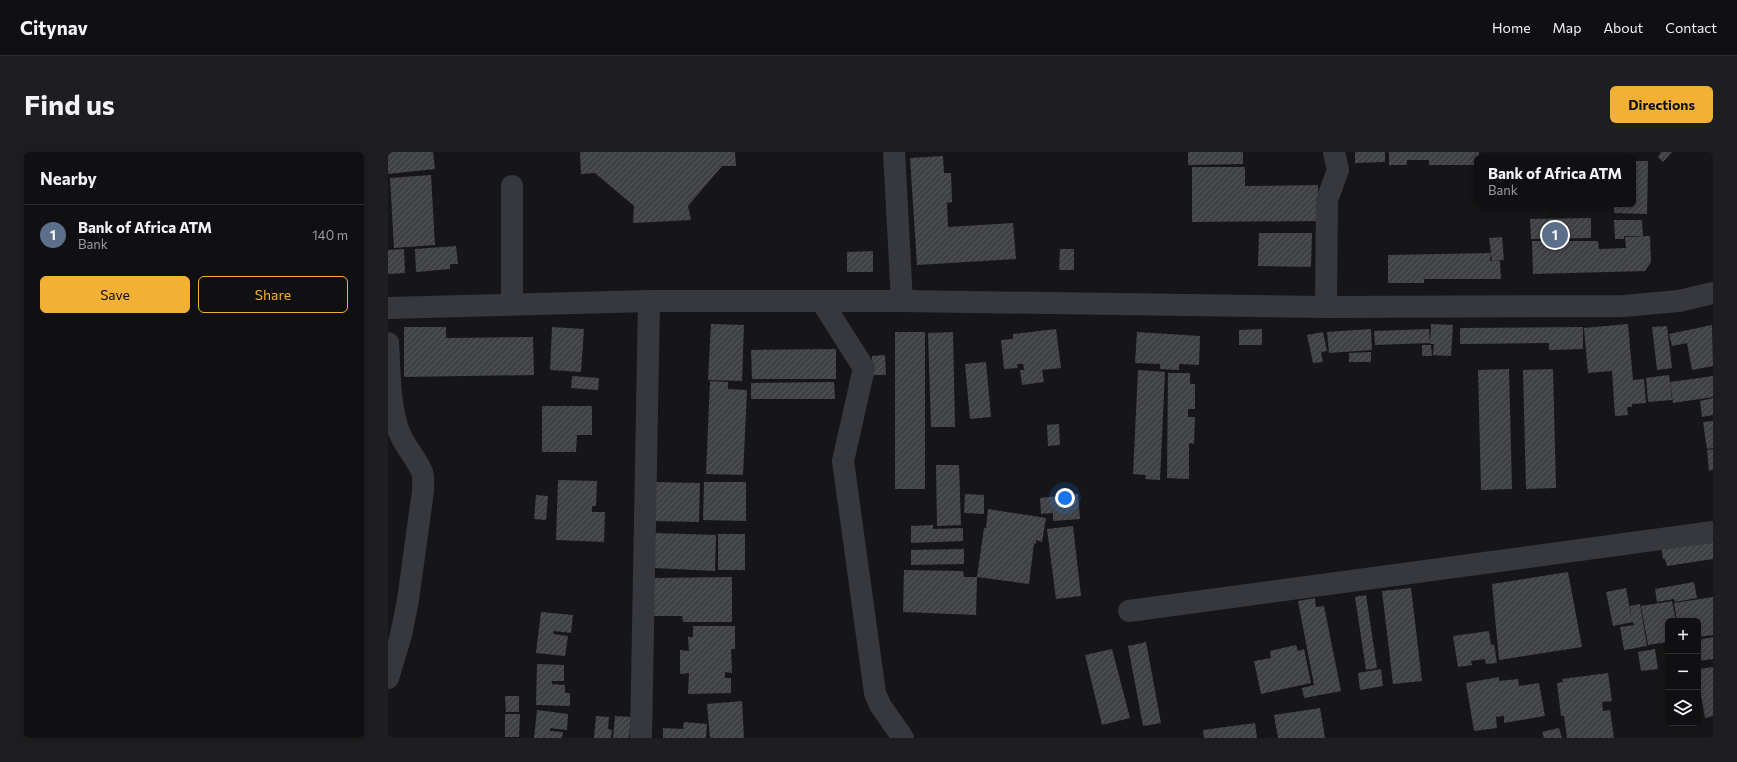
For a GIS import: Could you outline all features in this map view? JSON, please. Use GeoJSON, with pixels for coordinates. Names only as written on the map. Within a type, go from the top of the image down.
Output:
{"type":"FeatureCollection","features":[{"type":"Feature","properties":{"kind":"street"},"geometry":{"type":"LineString","coordinates":[[894,152],[902,301]]}},
{"type":"Feature","properties":{"kind":"street"},"geometry":{"type":"LineString","coordinates":[[1326,307],[1327,200],[1338,170],[1334,152]]}},
{"type":"Feature","properties":{"kind":"street"},"geometry":{"type":"LineString","coordinates":[[512,186],[512,304]]}},
{"type":"Feature","properties":{"kind":"street"},"geometry":{"type":"LineString","coordinates":[[388,308],[649,301],[902,301],[1326,307],[1623,306],[1679,301],[1713,294]]}},
{"type":"Feature","properties":{"kind":"street"},"geometry":{"type":"LineString","coordinates":[[641,738],[649,301]]}},
{"type":"Feature","properties":{"kind":"street"},"geometry":{"type":"LineString","coordinates":[[822,302],[864,368],[843,461],[875,693],[880,705],[903,738]]}},
{"type":"Feature","properties":{"kind":"street"},"geometry":{"type":"LineString","coordinates":[[388,343],[394,415],[398,431],[416,459],[423,474],[423,491],[408,600],[401,635],[388,678]]}},
{"type":"Feature","properties":{"kind":"street"},"geometry":{"type":"LineString","coordinates":[[1129,612],[1713,532]]}},
{"type":"Feature","properties":{"kind":"building"},"geometry":{"type":"Polygon","coordinates":[[[388,152],[433,152],[435,169],[388,174],[388,152]]]}},
{"type":"Feature","properties":{"kind":"building"},"geometry":{"type":"Polygon","coordinates":[[[580,152],[735,152],[736,166],[722,166],[688,206],[691,220],[633,223],[634,206],[595,173],[581,174],[580,152]]]}},
{"type":"Feature","properties":{"kind":"building"},"geometry":{"type":"Polygon","coordinates":[[[1188,152],[1243,152],[1243,164],[1188,165],[1188,152]]]}},
{"type":"Feature","properties":{"kind":"building"},"geometry":{"type":"Polygon","coordinates":[[[1355,152],[1385,152],[1385,162],[1355,163],[1355,152]]]}},
{"type":"Feature","properties":{"kind":"building"},"geometry":{"type":"Polygon","coordinates":[[[1389,152],[1479,152],[1479,155],[1474,155],[1474,165],[1429,165],[1429,160],[1407,160],[1407,165],[1389,165],[1389,152]]]}},
{"type":"Feature","properties":{"kind":"building"},"geometry":{"type":"Polygon","coordinates":[[[1661,152],[1672,152],[1663,162],[1658,157],[1661,152]]]}},
{"type":"Feature","properties":{"kind":"building"},"geometry":{"type":"Polygon","coordinates":[[[943,156],[944,173],[951,173],[952,202],[947,203],[948,227],[1013,223],[1016,259],[917,265],[910,158],[943,156]]]}},
{"type":"Feature","properties":{"kind":"building"},"geometry":{"type":"Polygon","coordinates":[[[1636,161],[1648,161],[1647,214],[1614,213],[1614,207],[1636,207],[1636,161]]]}},
{"type":"Feature","properties":{"kind":"building"},"geometry":{"type":"Polygon","coordinates":[[[1192,167],[1245,167],[1245,186],[1318,185],[1318,221],[1192,222],[1192,167]]]}},
{"type":"Feature","properties":{"kind":"building"},"geometry":{"type":"Polygon","coordinates":[[[431,175],[435,245],[394,248],[390,178],[431,175]]]}},
{"type":"Feature","properties":{"kind":"building"},"geometry":{"type":"Polygon","coordinates":[[[1591,218],[1591,238],[1531,239],[1530,219],[1591,218]]]}},
{"type":"Feature","properties":{"kind":"building"},"geometry":{"type":"Polygon","coordinates":[[[1614,220],[1642,220],[1643,236],[1624,236],[1624,239],[1615,239],[1614,220]]]}},
{"type":"Feature","properties":{"kind":"building"},"geometry":{"type":"Polygon","coordinates":[[[1259,233],[1312,233],[1311,267],[1258,266],[1259,233]]]}},
{"type":"Feature","properties":{"kind":"building"},"geometry":{"type":"Polygon","coordinates":[[[1650,236],[1651,262],[1645,271],[1533,274],[1532,241],[1598,241],[1599,249],[1626,248],[1625,237],[1650,236]]]}},
{"type":"Feature","properties":{"kind":"building"},"geometry":{"type":"Polygon","coordinates":[[[1502,237],[1504,260],[1492,261],[1489,238],[1502,237]]]}},
{"type":"Feature","properties":{"kind":"building"},"geometry":{"type":"Polygon","coordinates":[[[456,246],[458,264],[450,264],[450,269],[416,272],[415,249],[456,246]]]}},
{"type":"Feature","properties":{"kind":"building"},"geometry":{"type":"Polygon","coordinates":[[[404,249],[405,273],[388,274],[388,250],[404,249]]]}},
{"type":"Feature","properties":{"kind":"building"},"geometry":{"type":"Polygon","coordinates":[[[1060,249],[1074,249],[1074,270],[1059,270],[1060,249]]]}},
{"type":"Feature","properties":{"kind":"building"},"geometry":{"type":"Polygon","coordinates":[[[873,251],[873,272],[847,272],[847,252],[873,251]]]}},
{"type":"Feature","properties":{"kind":"building"},"geometry":{"type":"Polygon","coordinates":[[[1491,253],[1490,261],[1500,261],[1501,279],[1424,279],[1424,283],[1388,283],[1388,255],[1491,253]]]}},
{"type":"Feature","properties":{"kind":"building"},"geometry":{"type":"Polygon","coordinates":[[[711,324],[744,325],[742,381],[708,380],[711,324]]]}},
{"type":"Feature","properties":{"kind":"building"},"geometry":{"type":"Polygon","coordinates":[[[1431,324],[1453,325],[1451,356],[1433,355],[1434,344],[1430,344],[1431,324]]]}},
{"type":"Feature","properties":{"kind":"building"},"geometry":{"type":"Polygon","coordinates":[[[1628,324],[1633,380],[1644,379],[1646,403],[1632,404],[1632,407],[1627,407],[1628,415],[1615,416],[1612,371],[1588,373],[1584,328],[1628,324]]]}},
{"type":"Feature","properties":{"kind":"building"},"geometry":{"type":"Polygon","coordinates":[[[1712,325],[1713,366],[1692,370],[1687,343],[1672,346],[1669,334],[1712,325]]]}},
{"type":"Feature","properties":{"kind":"building"},"geometry":{"type":"Polygon","coordinates":[[[1667,326],[1672,368],[1657,370],[1652,327],[1667,326]]]}},
{"type":"Feature","properties":{"kind":"building"},"geometry":{"type":"Polygon","coordinates":[[[404,327],[446,327],[446,338],[533,337],[534,375],[404,377],[404,327]]]}},
{"type":"Feature","properties":{"kind":"building"},"geometry":{"type":"Polygon","coordinates":[[[552,327],[584,329],[581,372],[550,370],[552,327]]]}},
{"type":"Feature","properties":{"kind":"building"},"geometry":{"type":"Polygon","coordinates":[[[1583,327],[1583,349],[1549,350],[1549,343],[1460,344],[1460,328],[1583,327]]]}},
{"type":"Feature","properties":{"kind":"building"},"geometry":{"type":"Polygon","coordinates":[[[1056,329],[1061,368],[1042,370],[1044,382],[1022,385],[1020,370],[1024,370],[1023,364],[1017,364],[1018,368],[1004,369],[1001,340],[1013,339],[1013,334],[1056,329]]]}},
{"type":"Feature","properties":{"kind":"building"},"geometry":{"type":"Polygon","coordinates":[[[1262,329],[1262,345],[1239,345],[1239,330],[1262,329]]]}},
{"type":"Feature","properties":{"kind":"building"},"geometry":{"type":"Polygon","coordinates":[[[1371,329],[1372,350],[1329,353],[1327,332],[1371,329]]]}},
{"type":"Feature","properties":{"kind":"building"},"geometry":{"type":"Polygon","coordinates":[[[1429,329],[1430,343],[1375,345],[1374,331],[1429,329]]]}},
{"type":"Feature","properties":{"kind":"building"},"geometry":{"type":"Polygon","coordinates":[[[895,332],[925,332],[925,489],[895,489],[895,332]]]}},
{"type":"Feature","properties":{"kind":"building"},"geometry":{"type":"Polygon","coordinates":[[[953,332],[955,427],[931,427],[928,333],[953,332]]]}},
{"type":"Feature","properties":{"kind":"building"},"geometry":{"type":"Polygon","coordinates":[[[1137,332],[1200,336],[1199,365],[1179,364],[1179,370],[1160,369],[1160,364],[1135,363],[1137,332]]]}},
{"type":"Feature","properties":{"kind":"building"},"geometry":{"type":"Polygon","coordinates":[[[1323,332],[1327,351],[1321,352],[1323,362],[1313,363],[1307,335],[1323,332]]]}},
{"type":"Feature","properties":{"kind":"building"},"geometry":{"type":"Polygon","coordinates":[[[1422,345],[1431,345],[1432,356],[1422,356],[1422,345]]]}},
{"type":"Feature","properties":{"kind":"building"},"geometry":{"type":"Polygon","coordinates":[[[836,349],[836,379],[752,379],[751,350],[836,349]]]}},
{"type":"Feature","properties":{"kind":"building"},"geometry":{"type":"Polygon","coordinates":[[[1371,352],[1371,362],[1349,362],[1349,353],[1371,352]]]}},
{"type":"Feature","properties":{"kind":"building"},"geometry":{"type":"Polygon","coordinates":[[[885,355],[886,375],[872,375],[872,356],[885,355]]]}},
{"type":"Feature","properties":{"kind":"building"},"geometry":{"type":"Polygon","coordinates":[[[986,362],[991,417],[970,419],[965,364],[986,362]]]}},
{"type":"Feature","properties":{"kind":"building"},"geometry":{"type":"Polygon","coordinates":[[[1509,369],[1512,489],[1481,490],[1478,370],[1509,369]]]}},
{"type":"Feature","properties":{"kind":"building"},"geometry":{"type":"Polygon","coordinates":[[[1553,369],[1556,488],[1526,489],[1523,370],[1553,369]]]}},
{"type":"Feature","properties":{"kind":"building"},"geometry":{"type":"Polygon","coordinates":[[[1138,370],[1165,372],[1160,480],[1145,479],[1146,475],[1133,474],[1138,370]]]}},
{"type":"Feature","properties":{"kind":"building"},"geometry":{"type":"Polygon","coordinates":[[[1168,373],[1190,373],[1190,384],[1195,384],[1195,409],[1188,409],[1188,417],[1195,417],[1194,444],[1189,443],[1189,479],[1167,478],[1168,373]]]}},
{"type":"Feature","properties":{"kind":"building"},"geometry":{"type":"Polygon","coordinates":[[[1669,375],[1672,400],[1648,402],[1646,378],[1669,375]]]}},
{"type":"Feature","properties":{"kind":"building"},"geometry":{"type":"Polygon","coordinates":[[[572,376],[599,378],[598,390],[571,388],[572,376]]]}},
{"type":"Feature","properties":{"kind":"building"},"geometry":{"type":"Polygon","coordinates":[[[1713,376],[1713,397],[1673,403],[1670,382],[1713,376]]]}},
{"type":"Feature","properties":{"kind":"building"},"geometry":{"type":"Polygon","coordinates":[[[710,381],[728,382],[728,389],[747,390],[743,475],[706,474],[710,381]]]}},
{"type":"Feature","properties":{"kind":"building"},"geometry":{"type":"Polygon","coordinates":[[[834,382],[835,399],[751,399],[751,383],[834,382]]]}},
{"type":"Feature","properties":{"kind":"building"},"geometry":{"type":"Polygon","coordinates":[[[1713,398],[1713,415],[1702,417],[1700,401],[1713,398]]]}},
{"type":"Feature","properties":{"kind":"building"},"geometry":{"type":"Polygon","coordinates":[[[542,406],[592,406],[592,435],[577,435],[576,452],[542,452],[542,406]]]}},
{"type":"Feature","properties":{"kind":"building"},"geometry":{"type":"Polygon","coordinates":[[[1713,421],[1713,448],[1707,449],[1703,422],[1713,421]]]}},
{"type":"Feature","properties":{"kind":"building"},"geometry":{"type":"Polygon","coordinates":[[[1059,424],[1060,445],[1048,446],[1047,425],[1059,424]]]}},
{"type":"Feature","properties":{"kind":"building"},"geometry":{"type":"Polygon","coordinates":[[[1713,449],[1713,470],[1709,471],[1707,450],[1713,449]]]}},
{"type":"Feature","properties":{"kind":"building"},"geometry":{"type":"Polygon","coordinates":[[[936,465],[959,465],[961,525],[937,526],[936,465]]]}},
{"type":"Feature","properties":{"kind":"building"},"geometry":{"type":"Polygon","coordinates":[[[558,480],[597,481],[596,506],[592,506],[592,512],[605,512],[604,542],[556,540],[558,480]]]}},
{"type":"Feature","properties":{"kind":"building"},"geometry":{"type":"Polygon","coordinates":[[[654,482],[700,483],[699,522],[653,521],[654,482]]]}},
{"type":"Feature","properties":{"kind":"building"},"geometry":{"type":"Polygon","coordinates":[[[704,482],[746,482],[746,521],[703,520],[704,482]]]}},
{"type":"Feature","properties":{"kind":"building"},"geometry":{"type":"Polygon","coordinates":[[[965,494],[984,495],[984,514],[964,513],[965,494]]]}},
{"type":"Feature","properties":{"kind":"building"},"geometry":{"type":"Polygon","coordinates":[[[1078,494],[1080,519],[1053,521],[1053,513],[1041,514],[1040,498],[1078,494]]]}},
{"type":"Feature","properties":{"kind":"building"},"geometry":{"type":"Polygon","coordinates":[[[536,495],[548,496],[546,520],[534,519],[536,495]]]}},
{"type":"Feature","properties":{"kind":"building"},"geometry":{"type":"Polygon","coordinates":[[[988,509],[1046,518],[1042,542],[1036,540],[1036,544],[1034,543],[1029,584],[977,577],[988,509]]]}},
{"type":"Feature","properties":{"kind":"building"},"geometry":{"type":"Polygon","coordinates":[[[933,525],[933,529],[963,528],[963,541],[911,543],[911,526],[933,525]]]}},
{"type":"Feature","properties":{"kind":"building"},"geometry":{"type":"Polygon","coordinates":[[[1073,526],[1081,596],[1056,599],[1047,529],[1073,526]]]}},
{"type":"Feature","properties":{"kind":"building"},"geometry":{"type":"Polygon","coordinates":[[[655,533],[716,535],[715,571],[654,568],[655,533]]]}},
{"type":"Feature","properties":{"kind":"building"},"geometry":{"type":"Polygon","coordinates":[[[718,534],[745,534],[745,570],[718,570],[718,534]]]}},
{"type":"Feature","properties":{"kind":"building"},"geometry":{"type":"Polygon","coordinates":[[[1713,538],[1713,559],[1667,566],[1665,559],[1663,559],[1661,545],[1713,538]]]}},
{"type":"Feature","properties":{"kind":"building"},"geometry":{"type":"Polygon","coordinates":[[[964,549],[964,564],[911,565],[911,550],[964,549]]]}},
{"type":"Feature","properties":{"kind":"building"},"geometry":{"type":"Polygon","coordinates":[[[904,570],[963,571],[964,577],[977,577],[976,615],[903,612],[904,570]]]}},
{"type":"Feature","properties":{"kind":"building"},"geometry":{"type":"Polygon","coordinates":[[[1568,572],[1582,647],[1499,660],[1492,584],[1568,572]]]}},
{"type":"Feature","properties":{"kind":"building"},"geometry":{"type":"Polygon","coordinates":[[[732,577],[732,622],[683,622],[682,616],[653,616],[652,578],[732,577]]]}},
{"type":"Feature","properties":{"kind":"building"},"geometry":{"type":"Polygon","coordinates":[[[1694,582],[1697,598],[1675,602],[1674,599],[1657,602],[1655,589],[1694,582]]]}},
{"type":"Feature","properties":{"kind":"building"},"geometry":{"type":"Polygon","coordinates":[[[1411,588],[1422,681],[1393,684],[1382,591],[1411,588]]]}},
{"type":"Feature","properties":{"kind":"building"},"geometry":{"type":"Polygon","coordinates":[[[1626,588],[1632,620],[1630,606],[1640,604],[1647,646],[1624,650],[1620,627],[1634,625],[1633,622],[1613,626],[1606,592],[1626,588]]]}},
{"type":"Feature","properties":{"kind":"building"},"geometry":{"type":"Polygon","coordinates":[[[1366,595],[1377,668],[1366,670],[1355,597],[1366,595]]]}},
{"type":"Feature","properties":{"kind":"building"},"geometry":{"type":"Polygon","coordinates":[[[1713,597],[1713,635],[1701,637],[1701,618],[1676,618],[1674,603],[1713,597]]]}},
{"type":"Feature","properties":{"kind":"building"},"geometry":{"type":"Polygon","coordinates":[[[1315,598],[1316,607],[1324,606],[1341,691],[1304,698],[1302,688],[1314,685],[1298,601],[1315,598]]]}},
{"type":"Feature","properties":{"kind":"building"},"geometry":{"type":"Polygon","coordinates":[[[1672,601],[1675,618],[1665,618],[1665,642],[1648,645],[1641,606],[1672,601]]]}},
{"type":"Feature","properties":{"kind":"building"},"geometry":{"type":"Polygon","coordinates":[[[541,612],[573,615],[571,633],[554,631],[553,634],[568,636],[565,656],[536,653],[541,612]]]}},
{"type":"Feature","properties":{"kind":"building"},"geometry":{"type":"Polygon","coordinates":[[[693,626],[735,626],[735,649],[731,649],[732,673],[725,672],[725,678],[731,678],[731,693],[688,694],[689,673],[680,674],[680,650],[689,651],[688,637],[693,637],[693,626]]]}},
{"type":"Feature","properties":{"kind":"building"},"geometry":{"type":"Polygon","coordinates":[[[1489,631],[1491,645],[1494,644],[1497,663],[1486,664],[1485,659],[1471,661],[1472,665],[1458,667],[1453,636],[1489,631]]]}},
{"type":"Feature","properties":{"kind":"building"},"geometry":{"type":"Polygon","coordinates":[[[1713,637],[1713,659],[1701,661],[1701,639],[1713,637]]]}},
{"type":"Feature","properties":{"kind":"building"},"geometry":{"type":"Polygon","coordinates":[[[1146,642],[1161,723],[1143,726],[1128,646],[1146,642]]]}},
{"type":"Feature","properties":{"kind":"building"},"geometry":{"type":"Polygon","coordinates":[[[1296,645],[1298,651],[1304,649],[1311,683],[1261,694],[1254,661],[1271,658],[1270,651],[1296,645]]]}},
{"type":"Feature","properties":{"kind":"building"},"geometry":{"type":"Polygon","coordinates":[[[1112,649],[1130,718],[1102,725],[1085,655],[1112,649]]]}},
{"type":"Feature","properties":{"kind":"building"},"geometry":{"type":"Polygon","coordinates":[[[1655,649],[1658,669],[1641,671],[1638,652],[1655,649]]]}},
{"type":"Feature","properties":{"kind":"building"},"geometry":{"type":"Polygon","coordinates":[[[537,664],[564,665],[564,681],[552,681],[552,684],[565,685],[565,693],[570,693],[570,706],[536,705],[537,664]]]}},
{"type":"Feature","properties":{"kind":"building"},"geometry":{"type":"Polygon","coordinates":[[[1713,667],[1713,716],[1705,718],[1701,696],[1701,669],[1713,667]]]}},
{"type":"Feature","properties":{"kind":"building"},"geometry":{"type":"Polygon","coordinates":[[[1381,669],[1383,686],[1360,690],[1358,673],[1381,669]]]}},
{"type":"Feature","properties":{"kind":"building"},"geometry":{"type":"Polygon","coordinates":[[[1608,673],[1612,701],[1602,702],[1603,711],[1610,710],[1614,738],[1567,738],[1564,716],[1561,716],[1557,683],[1563,682],[1562,679],[1608,673]]]}},
{"type":"Feature","properties":{"kind":"building"},"geometry":{"type":"Polygon","coordinates":[[[1499,677],[1499,681],[1518,679],[1519,686],[1539,683],[1545,716],[1504,723],[1504,716],[1496,717],[1497,728],[1474,731],[1466,683],[1499,677]]]}},
{"type":"Feature","properties":{"kind":"building"},"geometry":{"type":"Polygon","coordinates":[[[505,696],[519,696],[519,712],[506,712],[505,696]]]}},
{"type":"Feature","properties":{"kind":"building"},"geometry":{"type":"Polygon","coordinates":[[[742,701],[744,738],[710,738],[707,704],[742,701]]]}},
{"type":"Feature","properties":{"kind":"building"},"geometry":{"type":"Polygon","coordinates":[[[1320,708],[1325,738],[1278,738],[1274,715],[1320,708]]]}},
{"type":"Feature","properties":{"kind":"building"},"geometry":{"type":"Polygon","coordinates":[[[537,710],[568,714],[567,730],[550,728],[550,731],[563,732],[562,738],[534,738],[537,710]]]}},
{"type":"Feature","properties":{"kind":"building"},"geometry":{"type":"Polygon","coordinates":[[[505,714],[520,714],[519,737],[505,737],[505,714]]]}},
{"type":"Feature","properties":{"kind":"building"},"geometry":{"type":"Polygon","coordinates":[[[596,716],[609,717],[608,729],[612,730],[611,738],[594,738],[596,716]]]}},
{"type":"Feature","properties":{"kind":"building"},"geometry":{"type":"Polygon","coordinates":[[[615,716],[631,717],[629,738],[613,738],[615,716]]]}},
{"type":"Feature","properties":{"kind":"building"},"geometry":{"type":"Polygon","coordinates":[[[684,722],[707,724],[706,738],[663,738],[663,728],[683,729],[684,722]]]}},
{"type":"Feature","properties":{"kind":"building"},"geometry":{"type":"Polygon","coordinates":[[[1255,723],[1257,738],[1204,738],[1203,730],[1255,723]]]}},
{"type":"Feature","properties":{"kind":"building"},"geometry":{"type":"Polygon","coordinates":[[[1559,728],[1562,738],[1544,738],[1542,732],[1559,728]]]}},
{"type":"Feature","properties":{"kind":"place","name":"Bank of Africa ATM"},"geometry":{"type":"Point","coordinates":[1555,235]}}]}
